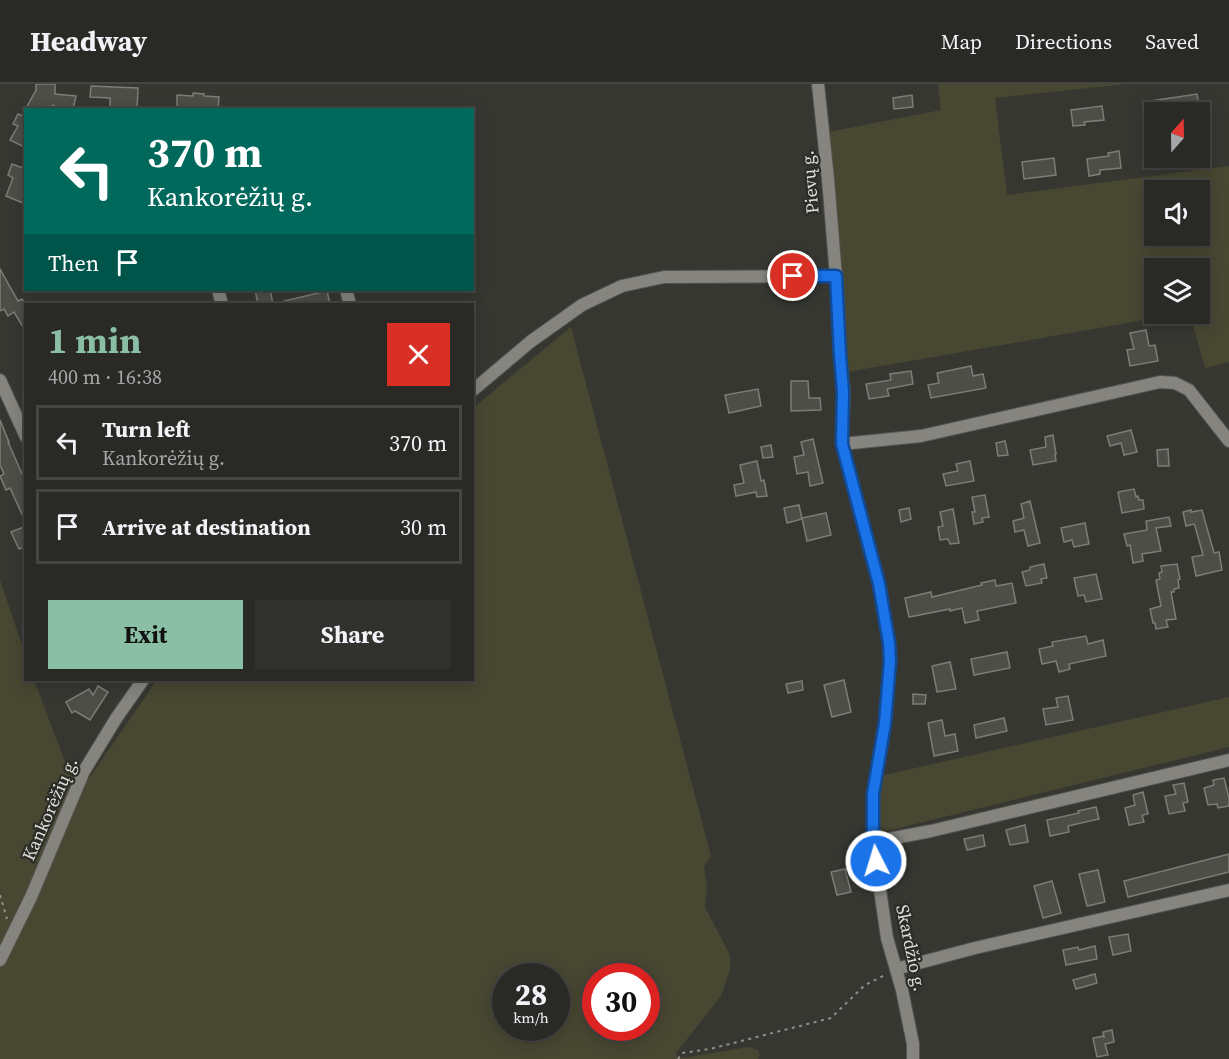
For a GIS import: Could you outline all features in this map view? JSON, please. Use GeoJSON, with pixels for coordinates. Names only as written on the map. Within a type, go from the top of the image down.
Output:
{"type":"FeatureCollection","features":[{"type":"Feature","properties":{"kind":"street","name":"Pievų g."},"geometry":{"type":"LineString","coordinates":[[818,84],[836,276]]}},
{"type":"Feature","properties":{"kind":"street"},"geometry":{"type":"LineString","coordinates":[[474,389],[530,342],[582,304],[622,286],[664,277],[836,276]]}},
{"type":"Feature","properties":{"kind":"street","name":"Skardžio g."},"geometry":{"type":"LineString","coordinates":[[836,276],[843,392],[842,444],[879,584],[890,652],[885,723],[873,794],[873,842],[887,938],[913,1044],[913,1059]]}},
{"type":"Feature","properties":{"kind":"street"},"geometry":{"type":"LineString","coordinates":[[0,380],[24,433]]}},
{"type":"Feature","properties":{"kind":"street"},"geometry":{"type":"LineString","coordinates":[[842,444],[921,436],[1160,381],[1175,383],[1189,390],[1229,441]]}},
{"type":"Feature","properties":{"kind":"street","name":"Kankorėžių g."},"geometry":{"type":"LineString","coordinates":[[0,960],[31,897],[84,771],[142,681]]}},
{"type":"Feature","properties":{"kind":"street"},"geometry":{"type":"LineString","coordinates":[[873,842],[931,831],[1229,760]]}},
{"type":"Feature","properties":{"kind":"street"},"geometry":{"type":"LineString","coordinates":[[896,969],[975,948],[1229,890]]}},
{"type":"Feature","properties":{"kind":"path"},"geometry":{"type":"LineString","coordinates":[[0,896],[12,936]]}},
{"type":"Feature","properties":{"kind":"path"},"geometry":{"type":"LineString","coordinates":[[678,1059],[682,1053],[710,1049],[831,1018],[865,985],[896,969]]}},
{"type":"Feature","properties":{"kind":"shaded area"},"geometry":{"type":"Polygon","coordinates":[[[938,84],[1127,84],[995,98],[1007,195],[1229,166],[1229,362],[1205,368],[1193,324],[1210,324],[1210,258],[1144,258],[1144,320],[847,372],[828,132],[941,110],[938,84]]]}},
{"type":"Feature","properties":{"kind":"shaded area"},"geometry":{"type":"Polygon","coordinates":[[[571,327],[711,856],[704,867],[707,886],[705,907],[730,955],[730,970],[721,996],[676,1053],[677,1057],[748,1047],[758,1050],[760,1055],[758,1059],[0,1059],[0,580],[24,651],[24,681],[34,681],[69,772],[87,781],[156,681],[474,681],[474,407],[571,327]]]}},
{"type":"Feature","properties":{"kind":"shaded area"},"geometry":{"type":"Polygon","coordinates":[[[1229,697],[1229,747],[879,833],[879,802],[884,775],[1229,697]]]}},
{"type":"Feature","properties":{"kind":"building"},"geometry":{"type":"Polygon","coordinates":[[[36,84],[55,84],[55,94],[76,96],[73,108],[57,108],[53,105],[51,108],[26,108],[36,90],[36,84]]]}},
{"type":"Feature","properties":{"kind":"building"},"geometry":{"type":"Polygon","coordinates":[[[91,86],[138,88],[137,108],[110,108],[110,98],[90,97],[91,86]]]}},
{"type":"Feature","properties":{"kind":"building"},"geometry":{"type":"Polygon","coordinates":[[[193,93],[219,97],[218,108],[177,108],[177,95],[193,96],[193,93]]]}},
{"type":"Feature","properties":{"kind":"building"},"geometry":{"type":"Polygon","coordinates":[[[1197,94],[1198,102],[1151,102],[1197,94]]]}},
{"type":"Feature","properties":{"kind":"building"},"geometry":{"type":"Polygon","coordinates":[[[912,95],[913,107],[894,109],[893,98],[912,95]]]}},
{"type":"Feature","properties":{"kind":"building"},"geometry":{"type":"Polygon","coordinates":[[[1102,106],[1104,120],[1084,122],[1085,125],[1073,126],[1071,110],[1102,106]]]}},
{"type":"Feature","properties":{"kind":"building"},"geometry":{"type":"Polygon","coordinates":[[[18,114],[24,114],[24,147],[10,140],[18,126],[13,124],[18,114]]]}},
{"type":"Feature","properties":{"kind":"building"},"geometry":{"type":"Polygon","coordinates":[[[1119,151],[1121,168],[1100,170],[1100,174],[1089,176],[1087,159],[1109,156],[1108,153],[1119,151]]]}},
{"type":"Feature","properties":{"kind":"building"},"geometry":{"type":"Polygon","coordinates":[[[1054,158],[1056,175],[1024,179],[1022,162],[1054,158]]]}},
{"type":"Feature","properties":{"kind":"building"},"geometry":{"type":"Polygon","coordinates":[[[12,164],[24,168],[23,203],[6,196],[13,178],[8,175],[12,164]]]}},
{"type":"Feature","properties":{"kind":"building"},"geometry":{"type":"Polygon","coordinates":[[[0,269],[18,301],[22,299],[24,303],[24,329],[14,312],[8,316],[4,309],[0,311],[0,269]]]}},
{"type":"Feature","properties":{"kind":"building"},"geometry":{"type":"Polygon","coordinates":[[[255,291],[270,291],[273,303],[258,303],[255,291]]]}},
{"type":"Feature","properties":{"kind":"building"},"geometry":{"type":"Polygon","coordinates":[[[327,291],[330,303],[284,303],[284,301],[327,291]]]}},
{"type":"Feature","properties":{"kind":"building"},"geometry":{"type":"Polygon","coordinates":[[[1146,330],[1149,346],[1155,345],[1158,361],[1130,366],[1127,350],[1134,349],[1130,333],[1146,330]]]}},
{"type":"Feature","properties":{"kind":"building"},"geometry":{"type":"Polygon","coordinates":[[[971,366],[973,376],[983,374],[986,388],[931,398],[928,385],[939,383],[937,373],[971,366]]]}},
{"type":"Feature","properties":{"kind":"building"},"geometry":{"type":"Polygon","coordinates":[[[911,371],[913,384],[887,389],[889,396],[869,399],[866,384],[891,380],[890,374],[911,371]]]}},
{"type":"Feature","properties":{"kind":"building"},"geometry":{"type":"Polygon","coordinates":[[[791,381],[808,381],[809,398],[820,398],[821,410],[791,411],[791,381]]]}},
{"type":"Feature","properties":{"kind":"building"},"geometry":{"type":"Polygon","coordinates":[[[758,389],[761,406],[729,413],[725,395],[758,389]]]}},
{"type":"Feature","properties":{"kind":"building"},"geometry":{"type":"Polygon","coordinates":[[[0,420],[24,478],[24,519],[10,488],[6,490],[0,476],[4,474],[0,465],[0,420]]]}},
{"type":"Feature","properties":{"kind":"building"},"geometry":{"type":"Polygon","coordinates":[[[1131,430],[1137,452],[1124,455],[1121,443],[1110,446],[1107,436],[1131,430]]]}},
{"type":"Feature","properties":{"kind":"building"},"geometry":{"type":"Polygon","coordinates":[[[1053,435],[1056,461],[1033,465],[1030,450],[1046,447],[1045,437],[1053,435]]]}},
{"type":"Feature","properties":{"kind":"building"},"geometry":{"type":"Polygon","coordinates":[[[813,439],[823,483],[810,486],[808,472],[797,474],[794,457],[804,455],[801,442],[813,439]]]}},
{"type":"Feature","properties":{"kind":"building"},"geometry":{"type":"Polygon","coordinates":[[[1005,441],[1008,455],[998,456],[996,443],[1005,441]]]}},
{"type":"Feature","properties":{"kind":"building"},"geometry":{"type":"Polygon","coordinates":[[[771,445],[773,457],[763,458],[761,447],[771,445]]]}},
{"type":"Feature","properties":{"kind":"building"},"geometry":{"type":"Polygon","coordinates":[[[1168,449],[1169,466],[1158,466],[1157,450],[1168,449]]]}},
{"type":"Feature","properties":{"kind":"building"},"geometry":{"type":"Polygon","coordinates":[[[757,461],[767,496],[757,497],[756,492],[736,496],[734,485],[744,483],[740,465],[757,461]]]}},
{"type":"Feature","properties":{"kind":"building"},"geometry":{"type":"Polygon","coordinates":[[[970,461],[974,481],[946,486],[943,474],[958,471],[956,464],[970,461]]]}},
{"type":"Feature","properties":{"kind":"building"},"geometry":{"type":"Polygon","coordinates":[[[1134,489],[1136,497],[1143,500],[1144,509],[1122,513],[1118,492],[1134,489]]]}},
{"type":"Feature","properties":{"kind":"building"},"geometry":{"type":"Polygon","coordinates":[[[985,495],[989,517],[982,518],[983,522],[974,524],[972,512],[975,512],[972,497],[985,495]]]}},
{"type":"Feature","properties":{"kind":"building"},"geometry":{"type":"Polygon","coordinates":[[[1030,501],[1040,543],[1028,546],[1024,530],[1015,532],[1013,521],[1024,518],[1021,504],[1030,501]]]}},
{"type":"Feature","properties":{"kind":"building"},"geometry":{"type":"Polygon","coordinates":[[[799,505],[802,519],[787,523],[784,508],[799,505]]]}},
{"type":"Feature","properties":{"kind":"building"},"geometry":{"type":"Polygon","coordinates":[[[909,508],[911,519],[901,522],[899,510],[909,508]]]}},
{"type":"Feature","properties":{"kind":"building"},"geometry":{"type":"Polygon","coordinates":[[[953,509],[959,543],[950,544],[948,539],[940,540],[938,527],[943,526],[940,512],[953,509]]]}},
{"type":"Feature","properties":{"kind":"building"},"geometry":{"type":"Polygon","coordinates":[[[1191,510],[1191,512],[1202,510],[1214,553],[1219,552],[1222,570],[1196,576],[1192,557],[1203,555],[1194,524],[1186,526],[1183,512],[1191,510]]]}},
{"type":"Feature","properties":{"kind":"building"},"geometry":{"type":"Polygon","coordinates":[[[826,513],[831,535],[807,541],[802,518],[826,513]]]}},
{"type":"Feature","properties":{"kind":"building"},"geometry":{"type":"Polygon","coordinates":[[[1169,517],[1171,526],[1156,528],[1161,551],[1142,554],[1143,561],[1133,563],[1130,545],[1127,546],[1124,534],[1147,530],[1146,521],[1169,517]]]}},
{"type":"Feature","properties":{"kind":"building"},"geometry":{"type":"Polygon","coordinates":[[[1085,523],[1089,544],[1074,547],[1072,540],[1064,542],[1061,528],[1085,523]]]}},
{"type":"Feature","properties":{"kind":"building"},"geometry":{"type":"Polygon","coordinates":[[[24,527],[24,547],[19,549],[11,532],[24,527]]]}},
{"type":"Feature","properties":{"kind":"building"},"geometry":{"type":"Polygon","coordinates":[[[1044,564],[1047,578],[1041,579],[1042,583],[1026,586],[1022,572],[1030,570],[1030,567],[1044,564]]]}},
{"type":"Feature","properties":{"kind":"building"},"geometry":{"type":"Polygon","coordinates":[[[1177,564],[1179,588],[1171,592],[1176,619],[1166,620],[1168,627],[1156,629],[1150,609],[1161,606],[1156,580],[1160,579],[1161,566],[1177,564]]]}},
{"type":"Feature","properties":{"kind":"building"},"geometry":{"type":"Polygon","coordinates":[[[1096,574],[1102,599],[1086,602],[1084,595],[1078,596],[1074,578],[1096,574]]]}},
{"type":"Feature","properties":{"kind":"building"},"geometry":{"type":"Polygon","coordinates":[[[995,580],[996,586],[1012,583],[1016,603],[977,611],[979,620],[965,623],[962,608],[909,617],[905,598],[931,592],[932,597],[995,580]]]}},
{"type":"Feature","properties":{"kind":"building"},"geometry":{"type":"Polygon","coordinates":[[[1086,636],[1088,644],[1103,640],[1106,656],[1069,664],[1070,669],[1059,672],[1056,661],[1042,664],[1039,649],[1053,646],[1052,642],[1086,636]]]}},
{"type":"Feature","properties":{"kind":"building"},"geometry":{"type":"Polygon","coordinates":[[[1007,652],[1010,668],[974,675],[971,659],[1007,652]]]}},
{"type":"Feature","properties":{"kind":"building"},"geometry":{"type":"Polygon","coordinates":[[[950,662],[956,689],[937,692],[932,666],[950,662]]]}},
{"type":"Feature","properties":{"kind":"building"},"geometry":{"type":"Polygon","coordinates":[[[844,680],[851,712],[832,717],[824,685],[844,680]]]}},
{"type":"Feature","properties":{"kind":"building"},"geometry":{"type":"Polygon","coordinates":[[[802,681],[803,690],[788,693],[786,684],[802,681]]]}},
{"type":"Feature","properties":{"kind":"building"},"geometry":{"type":"Polygon","coordinates":[[[98,686],[108,692],[90,720],[75,711],[72,713],[66,702],[89,689],[93,695],[98,686]]]}},
{"type":"Feature","properties":{"kind":"building"},"geometry":{"type":"Polygon","coordinates":[[[913,694],[926,695],[925,704],[913,704],[913,694]]]}},
{"type":"Feature","properties":{"kind":"building"},"geometry":{"type":"Polygon","coordinates":[[[1068,696],[1073,720],[1046,725],[1043,709],[1058,707],[1056,698],[1068,696]]]}},
{"type":"Feature","properties":{"kind":"building"},"geometry":{"type":"Polygon","coordinates":[[[1004,718],[1007,731],[976,738],[974,725],[1004,718]]]}},
{"type":"Feature","properties":{"kind":"building"},"geometry":{"type":"Polygon","coordinates":[[[942,720],[945,736],[955,734],[958,751],[934,756],[928,723],[942,720]]]}},
{"type":"Feature","properties":{"kind":"building"},"geometry":{"type":"Polygon","coordinates":[[[1224,778],[1229,806],[1218,808],[1217,804],[1208,805],[1204,788],[1214,785],[1213,780],[1224,778]]]}},
{"type":"Feature","properties":{"kind":"building"},"geometry":{"type":"Polygon","coordinates":[[[1184,783],[1188,802],[1183,803],[1185,811],[1169,814],[1165,796],[1176,794],[1173,785],[1184,783]]]}},
{"type":"Feature","properties":{"kind":"building"},"geometry":{"type":"Polygon","coordinates":[[[1143,792],[1148,814],[1142,815],[1144,822],[1129,825],[1125,808],[1135,805],[1133,795],[1143,792]]]}},
{"type":"Feature","properties":{"kind":"building"},"geometry":{"type":"Polygon","coordinates":[[[1096,807],[1099,819],[1068,826],[1069,832],[1050,836],[1047,820],[1096,807]]]}},
{"type":"Feature","properties":{"kind":"building"},"geometry":{"type":"Polygon","coordinates":[[[1025,825],[1028,842],[1010,845],[1006,830],[1025,825]]]}},
{"type":"Feature","properties":{"kind":"building"},"geometry":{"type":"Polygon","coordinates":[[[983,835],[985,846],[967,850],[964,839],[983,835]]]}},
{"type":"Feature","properties":{"kind":"building"},"geometry":{"type":"Polygon","coordinates":[[[1229,854],[1229,872],[1128,897],[1124,881],[1229,854]]]}},
{"type":"Feature","properties":{"kind":"building"},"geometry":{"type":"Polygon","coordinates":[[[845,869],[851,892],[837,895],[831,872],[845,869]]]}},
{"type":"Feature","properties":{"kind":"building"},"geometry":{"type":"Polygon","coordinates":[[[1098,870],[1105,902],[1087,906],[1079,874],[1098,870]]]}},
{"type":"Feature","properties":{"kind":"building"},"geometry":{"type":"Polygon","coordinates":[[[1052,881],[1061,913],[1043,918],[1034,886],[1052,881]]]}},
{"type":"Feature","properties":{"kind":"building"},"geometry":{"type":"Polygon","coordinates":[[[1128,934],[1131,951],[1113,955],[1109,937],[1128,934]]]}},
{"type":"Feature","properties":{"kind":"building"},"geometry":{"type":"Polygon","coordinates":[[[1095,946],[1097,959],[1066,965],[1063,950],[1078,947],[1079,950],[1095,946]]]}},
{"type":"Feature","properties":{"kind":"building"},"geometry":{"type":"Polygon","coordinates":[[[1095,974],[1097,983],[1076,989],[1073,980],[1095,974]]]}},
{"type":"Feature","properties":{"kind":"building"},"geometry":{"type":"Polygon","coordinates":[[[1112,1030],[1114,1042],[1105,1044],[1108,1055],[1097,1057],[1093,1038],[1104,1036],[1103,1032],[1112,1030]]]}},
{"type":"Feature","properties":{"kind":"route"},"geometry":{"type":"LineString","coordinates":[[793,276],[836,276],[843,392],[842,444],[879,584],[889,643],[890,661],[885,723],[873,794],[873,842],[876,861]]}}]}
